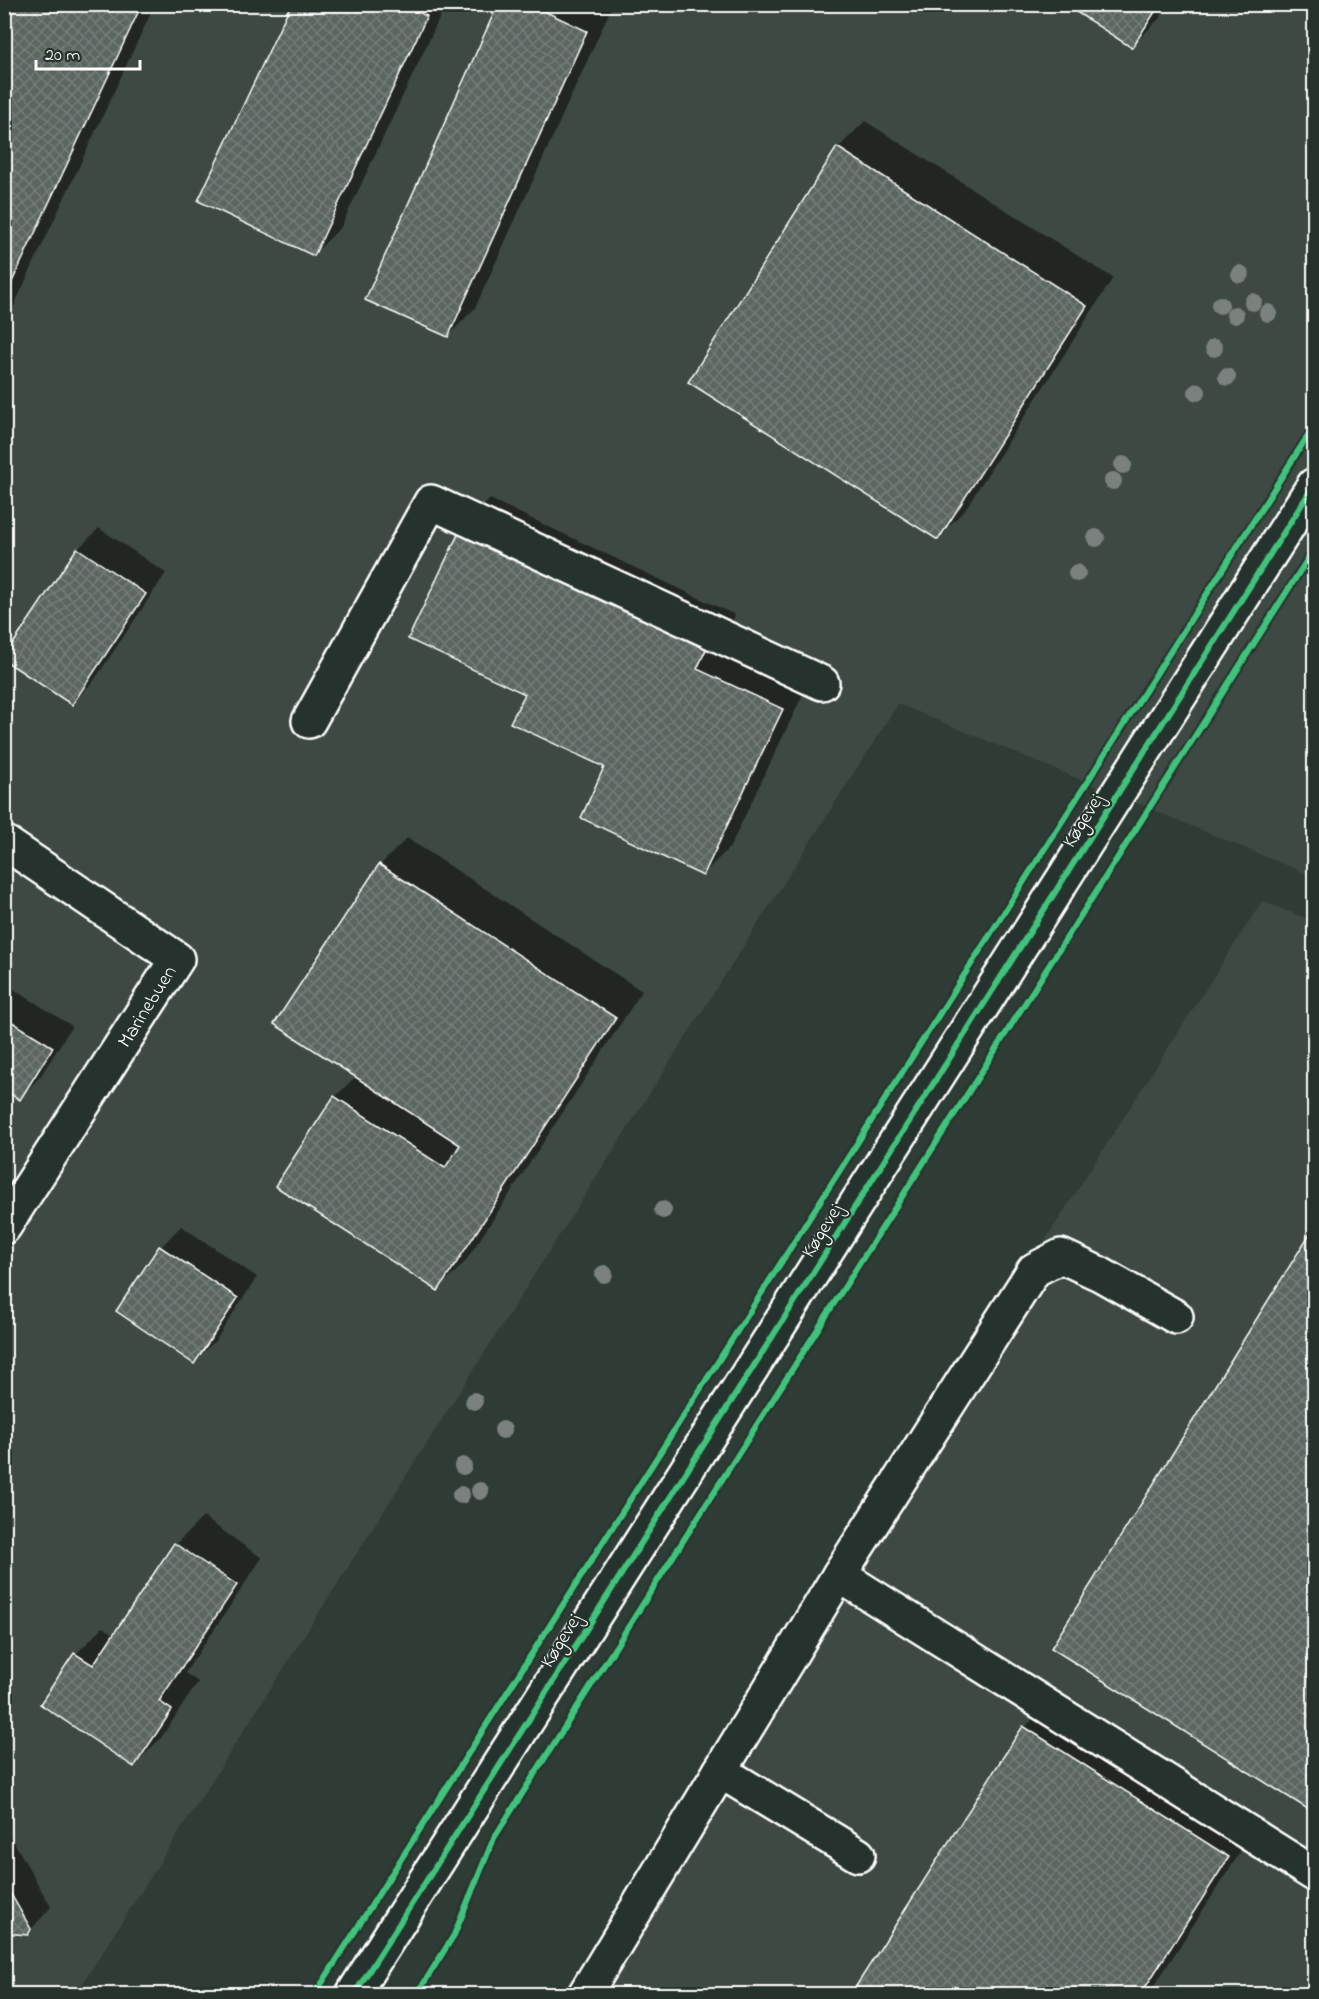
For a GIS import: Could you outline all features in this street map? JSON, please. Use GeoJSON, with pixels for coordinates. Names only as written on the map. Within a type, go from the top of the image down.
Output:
{"type":"FeatureCollection","features":[{"type":"Feature","properties":{"kind":"street","name":"Køgevej"},"geometry":{"type":"LineString","coordinates":[[354,1994],[1314,485]]}},
{"type":"Feature","properties":{"kind":"street"},"geometry":{"type":"LineString","coordinates":[[309,721],[431,502],[822,683]]}},
{"type":"Feature","properties":{"kind":"street","name":"Marinebuen"},"geometry":{"type":"LineString","coordinates":[[4,842],[177,959],[4,1227]]}},
{"type":"Feature","properties":{"kind":"street"},"geometry":{"type":"LineString","coordinates":[[585,1995],[839,1575],[1034,1270],[1061,1256],[1100,1274],[1176,1317]]}},
{"type":"Feature","properties":{"kind":"street"},"geometry":{"type":"LineString","coordinates":[[839,1575],[1314,1874]]}},
{"type":"Feature","properties":{"kind":"street"},"geometry":{"type":"LineString","coordinates":[[720,1772],[858,1855]]}},
{"type":"Feature","properties":{"kind":"shaded area"},"geometry":{"type":"Polygon","coordinates":[[[5,5],[1314,5],[1314,877],[898,704],[76,1994],[5,1994],[5,5]]]}},
{"type":"Feature","properties":{"kind":"shaded area"},"geometry":{"type":"Polygon","coordinates":[[[1262,901],[1314,921],[1314,1994],[563,1994],[1262,901]]]}},
{"type":"Feature","properties":{"kind":"building"},"geometry":{"type":"Polygon","coordinates":[[[4,4],[142,4],[4,299],[4,4]]]}},
{"type":"Feature","properties":{"kind":"building"},"geometry":{"type":"Polygon","coordinates":[[[291,4],[402,4],[427,16],[314,256],[198,201],[291,4]]]}},
{"type":"Feature","properties":{"kind":"building"},"geometry":{"type":"Polygon","coordinates":[[[498,4],[529,4],[587,31],[448,337],[365,300],[498,4]]]}},
{"type":"Feature","properties":{"kind":"building"},"geometry":{"type":"Polygon","coordinates":[[[1064,4],[1160,4],[1132,48],[1064,4]]]}},
{"type":"Feature","properties":{"kind":"building"},"geometry":{"type":"Polygon","coordinates":[[[837,147],[1087,306],[938,540],[688,382],[837,147]]]}},
{"type":"Feature","properties":{"kind":"building"},"geometry":{"type":"Polygon","coordinates":[[[462,526],[709,643],[697,669],[783,709],[703,876],[581,818],[604,767],[510,723],[525,694],[408,639],[462,526]]]}},
{"type":"Feature","properties":{"kind":"building"},"geometry":{"type":"Polygon","coordinates":[[[77,548],[146,594],[72,705],[4,660],[4,657],[77,548]]]}},
{"type":"Feature","properties":{"kind":"building"},"geometry":{"type":"Polygon","coordinates":[[[379,864],[616,1018],[438,1291],[275,1186],[334,1096],[445,1168],[460,1145],[274,1024],[379,864]]]}},
{"type":"Feature","properties":{"kind":"building"},"geometry":{"type":"Polygon","coordinates":[[[4,1017],[53,1047],[20,1100],[4,1090],[4,1017]]]}},
{"type":"Feature","properties":{"kind":"building"},"geometry":{"type":"Polygon","coordinates":[[[1314,1227],[1314,1813],[1051,1648],[1314,1227]]]}},
{"type":"Feature","properties":{"kind":"building"},"geometry":{"type":"Polygon","coordinates":[[[159,1246],[238,1298],[194,1364],[116,1311],[159,1246]]]}},
{"type":"Feature","properties":{"kind":"building"},"geometry":{"type":"Polygon","coordinates":[[[174,1543],[237,1585],[159,1701],[172,1710],[134,1767],[40,1704],[74,1653],[93,1665],[174,1543]]]}},
{"type":"Feature","properties":{"kind":"building"},"geometry":{"type":"Polygon","coordinates":[[[1023,1726],[1229,1857],[1141,1994],[851,1994],[1023,1726]]]}},
{"type":"Feature","properties":{"kind":"building"},"geometry":{"type":"Polygon","coordinates":[[[4,1882],[31,1929],[28,1935],[4,1933],[4,1882]]]}},
{"type":"Feature","properties":{"kind":"cycle path"},"geometry":{"type":"LineString","coordinates":[[315,1994],[1314,426]]}},
{"type":"Feature","properties":{"kind":"cycle path"},"geometry":{"type":"LineString","coordinates":[[355,1993],[1314,485]]}},
{"type":"Feature","properties":{"kind":"cycle path"},"geometry":{"type":"LineString","coordinates":[[417,1994],[454,1935],[494,1838],[1314,549]]}}]}
